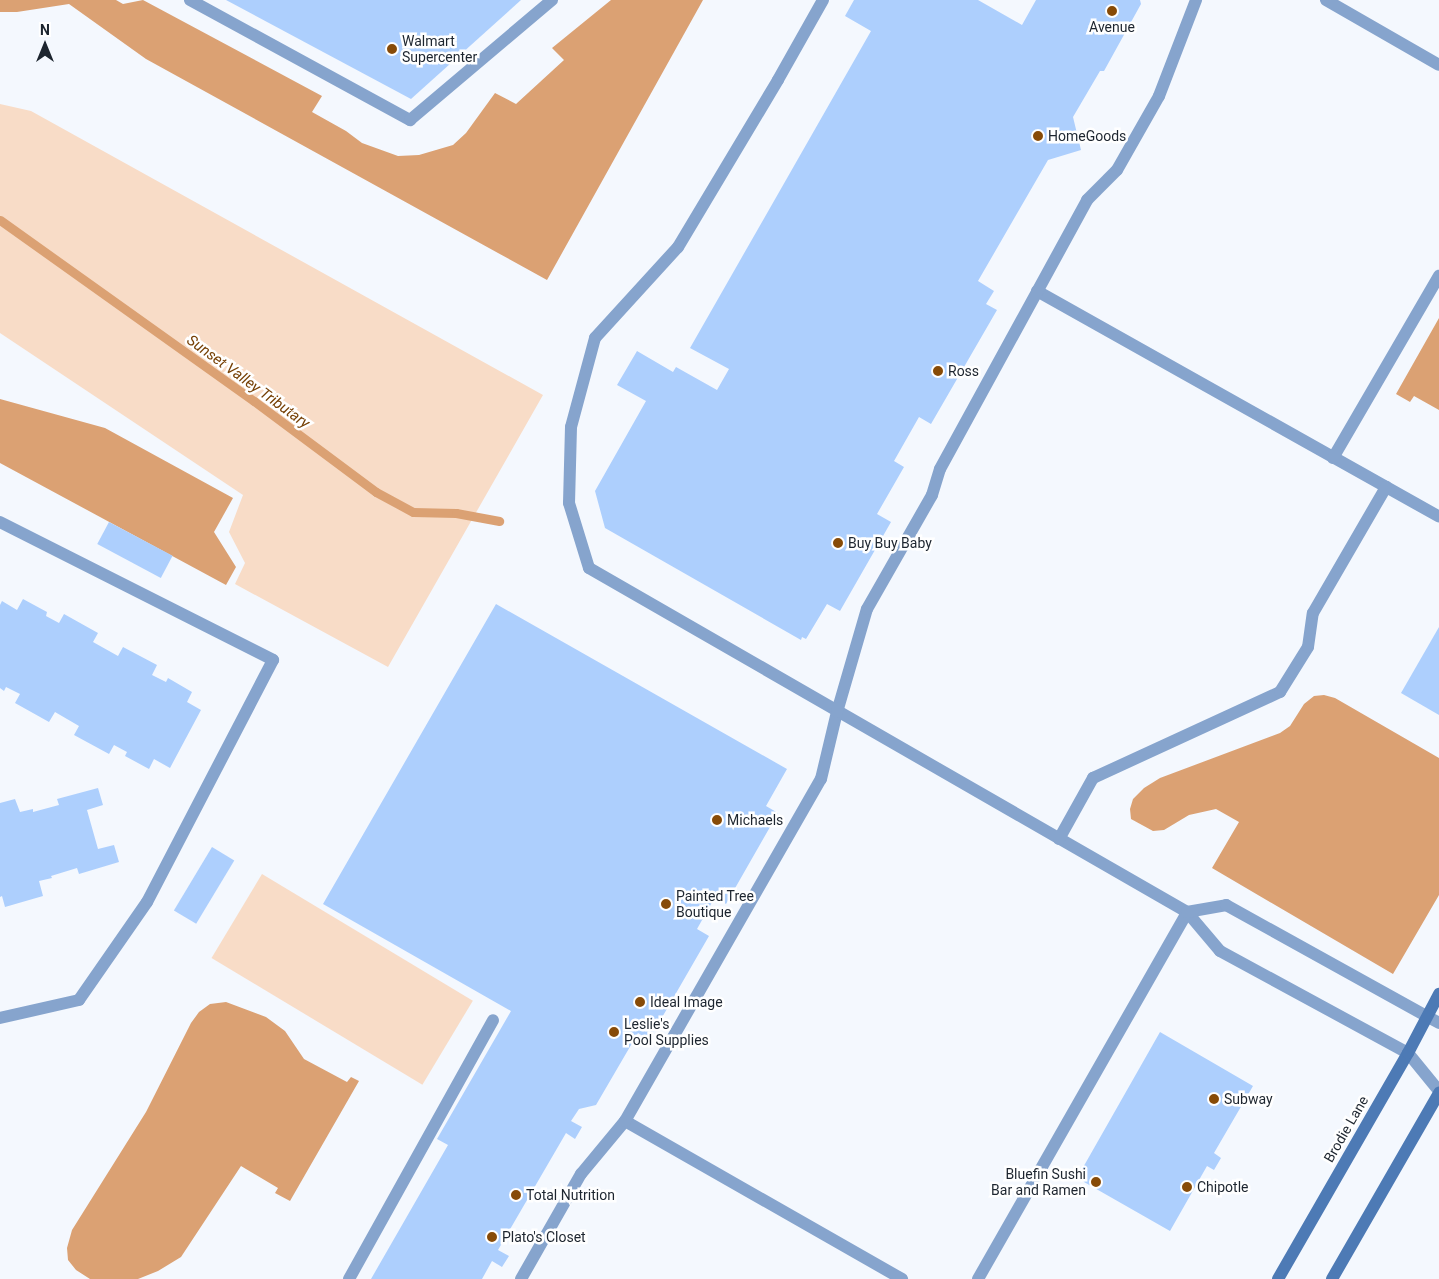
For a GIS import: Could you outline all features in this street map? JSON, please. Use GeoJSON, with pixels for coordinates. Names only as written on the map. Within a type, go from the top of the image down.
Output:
{"type":"FeatureCollection","features":[{"type":"Feature","properties":{"kind":"main road","name":"Brodie Lane"},"geometry":{"type":"LineString","coordinates":[[1278,1279],[1408,1053],[1439,994]]}},
{"type":"Feature","properties":{"kind":"main road"},"geometry":{"type":"LineString","coordinates":[[1332,1279],[1439,1092]]}},
{"type":"Feature","properties":{"kind":"street"},"geometry":{"type":"LineString","coordinates":[[190,0],[410,120],[552,0]]}},
{"type":"Feature","properties":{"kind":"street"},"geometry":{"type":"LineString","coordinates":[[823,0],[778,80],[678,247],[595,338],[571,428],[569,503],[589,568],[1187,912],[1220,951],[1408,1053],[1439,1092]]}},
{"type":"Feature","properties":{"kind":"street"},"geometry":{"type":"LineString","coordinates":[[521,1279],[581,1174],[625,1121],[821,780],[837,712],[867,609],[932,495],[940,469],[1088,200],[1117,170],[1159,96],[1196,0]]}},
{"type":"Feature","properties":{"kind":"street"},"geometry":{"type":"LineString","coordinates":[[1326,0],[1439,65]]}},
{"type":"Feature","properties":{"kind":"street"},"geometry":{"type":"LineString","coordinates":[[1333,458],[1439,276]]}},
{"type":"Feature","properties":{"kind":"street"},"geometry":{"type":"LineString","coordinates":[[1037,291],[1439,517]]}},
{"type":"Feature","properties":{"kind":"street"},"geometry":{"type":"LineString","coordinates":[[1059,839],[1093,778],[1280,692],[1308,647],[1313,613],[1386,487]]}},
{"type":"Feature","properties":{"kind":"street"},"geometry":{"type":"LineString","coordinates":[[0,522],[272,660],[147,902],[79,1000],[0,1018]]}},
{"type":"Feature","properties":{"kind":"street"},"geometry":{"type":"LineString","coordinates":[[1187,912],[1226,905],[1439,1023]]}},
{"type":"Feature","properties":{"kind":"street"},"geometry":{"type":"LineString","coordinates":[[978,1279],[1187,912]]}},
{"type":"Feature","properties":{"kind":"street"},"geometry":{"type":"LineString","coordinates":[[349,1279],[493,1020]]}},
{"type":"Feature","properties":{"kind":"street"},"geometry":{"type":"LineString","coordinates":[[625,1121],[902,1279]]}},
{"type":"Feature","properties":{"kind":"shaded area"},"geometry":{"type":"Polygon","coordinates":[[[0,0],[116,0],[123,4],[143,0],[322,96],[312,112],[346,131],[362,143],[398,156],[419,155],[453,145],[466,133],[495,93],[516,104],[564,60],[552,48],[611,0],[703,0],[547,280],[146,59],[69,4],[17,12],[0,12],[0,0]]]}},
{"type":"Feature","properties":{"kind":"shaded area"},"geometry":{"type":"Polygon","coordinates":[[[0,104],[31,111],[543,395],[388,667],[235,584],[245,563],[229,532],[243,495],[0,333],[0,104]]]}},
{"type":"Feature","properties":{"kind":"shaded area"},"geometry":{"type":"Polygon","coordinates":[[[1439,318],[1439,410],[1414,396],[1410,402],[1396,394],[1439,318]]]}},
{"type":"Feature","properties":{"kind":"shaded area"},"geometry":{"type":"Polygon","coordinates":[[[0,399],[105,428],[233,498],[214,532],[236,567],[226,585],[0,463],[0,399]]]}},
{"type":"Feature","properties":{"kind":"shaded area"},"geometry":{"type":"Polygon","coordinates":[[[1324,695],[1335,698],[1439,758],[1439,895],[1393,974],[1212,868],[1239,822],[1216,809],[1189,815],[1164,830],[1153,831],[1131,819],[1130,809],[1133,799],[1144,788],[1160,778],[1280,733],[1290,726],[1304,704],[1314,696],[1324,695]]]}},
{"type":"Feature","properties":{"kind":"shaded area"},"geometry":{"type":"Polygon","coordinates":[[[262,874],[473,1001],[422,1085],[212,958],[262,874]]]}},
{"type":"Feature","properties":{"kind":"shaded area"},"geometry":{"type":"Polygon","coordinates":[[[226,1002],[266,1017],[285,1031],[304,1059],[347,1082],[351,1077],[359,1081],[290,1201],[275,1193],[278,1188],[241,1166],[181,1257],[158,1271],[138,1279],[90,1279],[76,1270],[68,1260],[67,1248],[72,1230],[146,1112],[191,1023],[199,1012],[210,1004],[226,1002]]]}},
{"type":"Feature","properties":{"kind":"building","name":"Walmart Supercenter"},"geometry":{"type":"Polygon","coordinates":[[[226,0],[521,0],[411,99],[226,0]]]}},
{"type":"Feature","properties":{"kind":"building"},"geometry":{"type":"Polygon","coordinates":[[[854,0],[978,0],[1022,25],[1036,0],[1140,0],[1141,4],[1104,71],[1100,71],[1073,117],[1081,150],[1048,160],[978,281],[994,291],[986,304],[997,310],[931,424],[919,417],[894,461],[904,467],[877,514],[891,522],[840,611],[827,604],[806,639],[802,637],[801,640],[605,528],[595,491],[646,401],[617,385],[637,351],[673,372],[676,367],[717,390],[729,369],[690,348],[871,31],[845,16],[854,0]]]}},
{"type":"Feature","properties":{"kind":"building"},"geometry":{"type":"Polygon","coordinates":[[[109,522],[173,556],[161,578],[97,544],[109,522]]]}},
{"type":"Feature","properties":{"kind":"building"},"geometry":{"type":"Polygon","coordinates":[[[23,599],[47,612],[46,616],[59,623],[64,614],[98,633],[93,642],[118,656],[123,647],[157,665],[152,675],[166,682],[168,678],[192,692],[187,702],[201,710],[170,768],[154,759],[149,769],[125,756],[127,752],[114,745],[109,754],[74,735],[79,726],[55,712],[49,722],[15,703],[20,694],[6,687],[4,691],[0,688],[0,605],[2,601],[17,610],[23,599]]]}},
{"type":"Feature","properties":{"kind":"building"},"geometry":{"type":"Polygon","coordinates":[[[496,604],[787,769],[766,806],[778,813],[726,904],[715,897],[697,929],[709,936],[649,1040],[638,1033],[596,1105],[579,1109],[571,1121],[582,1127],[575,1139],[566,1133],[498,1250],[509,1256],[502,1267],[492,1261],[482,1279],[371,1279],[448,1145],[437,1139],[511,1011],[323,904],[496,604]]]}},
{"type":"Feature","properties":{"kind":"building"},"geometry":{"type":"Polygon","coordinates":[[[1439,627],[1439,715],[1401,693],[1439,627]]]}},
{"type":"Feature","properties":{"kind":"building"},"geometry":{"type":"Polygon","coordinates":[[[98,788],[103,805],[87,810],[98,849],[114,845],[119,862],[79,874],[77,868],[51,876],[52,878],[39,881],[43,896],[5,907],[2,896],[0,897],[0,803],[15,799],[20,812],[33,809],[33,812],[59,805],[57,799],[98,788]]]}},
{"type":"Feature","properties":{"kind":"building"},"geometry":{"type":"Polygon","coordinates":[[[212,847],[234,860],[196,924],[174,910],[212,847]]]}},
{"type":"Feature","properties":{"kind":"building"},"geometry":{"type":"Polygon","coordinates":[[[1160,1032],[1253,1086],[1214,1153],[1221,1158],[1214,1170],[1207,1166],[1170,1231],[1077,1178],[1160,1032]]]}},
{"type":"Feature","properties":{"kind":"waterway","name":"Sunset Valley Tributary"},"geometry":{"type":"LineString","coordinates":[[0,220],[254,401],[376,492],[413,512],[456,513],[499,521]]}},
{"type":"Feature","properties":{"kind":"place","name":"Avenue"},"geometry":{"type":"Point","coordinates":[1112,11]}},
{"type":"Feature","properties":{"kind":"place","name":"Walmart Supercenter"},"geometry":{"type":"Point","coordinates":[392,49]}},
{"type":"Feature","properties":{"kind":"place","name":"HomeGoods"},"geometry":{"type":"Point","coordinates":[1038,136]}},
{"type":"Feature","properties":{"kind":"place","name":"Ross"},"geometry":{"type":"Point","coordinates":[938,371]}},
{"type":"Feature","properties":{"kind":"place","name":"Buy Buy Baby"},"geometry":{"type":"Point","coordinates":[838,543]}},
{"type":"Feature","properties":{"kind":"place","name":"Michaels"},"geometry":{"type":"Point","coordinates":[717,820]}},
{"type":"Feature","properties":{"kind":"place","name":"Painted Tree Boutique"},"geometry":{"type":"Point","coordinates":[666,904]}},
{"type":"Feature","properties":{"kind":"place","name":"Ideal Image"},"geometry":{"type":"Point","coordinates":[640,1002]}},
{"type":"Feature","properties":{"kind":"place","name":"Leslie's Pool Supplies"},"geometry":{"type":"Point","coordinates":[614,1032]}},
{"type":"Feature","properties":{"kind":"place","name":"Subway"},"geometry":{"type":"Point","coordinates":[1214,1099]}},
{"type":"Feature","properties":{"kind":"place","name":"Bluefin Sushi Bar and Ramen"},"geometry":{"type":"Point","coordinates":[1096,1182]}},
{"type":"Feature","properties":{"kind":"place","name":"Chipotle"},"geometry":{"type":"Point","coordinates":[1187,1187]}},
{"type":"Feature","properties":{"kind":"place","name":"Total Nutrition"},"geometry":{"type":"Point","coordinates":[516,1195]}},
{"type":"Feature","properties":{"kind":"place","name":"Plato's Closet"},"geometry":{"type":"Point","coordinates":[492,1237]}}]}
